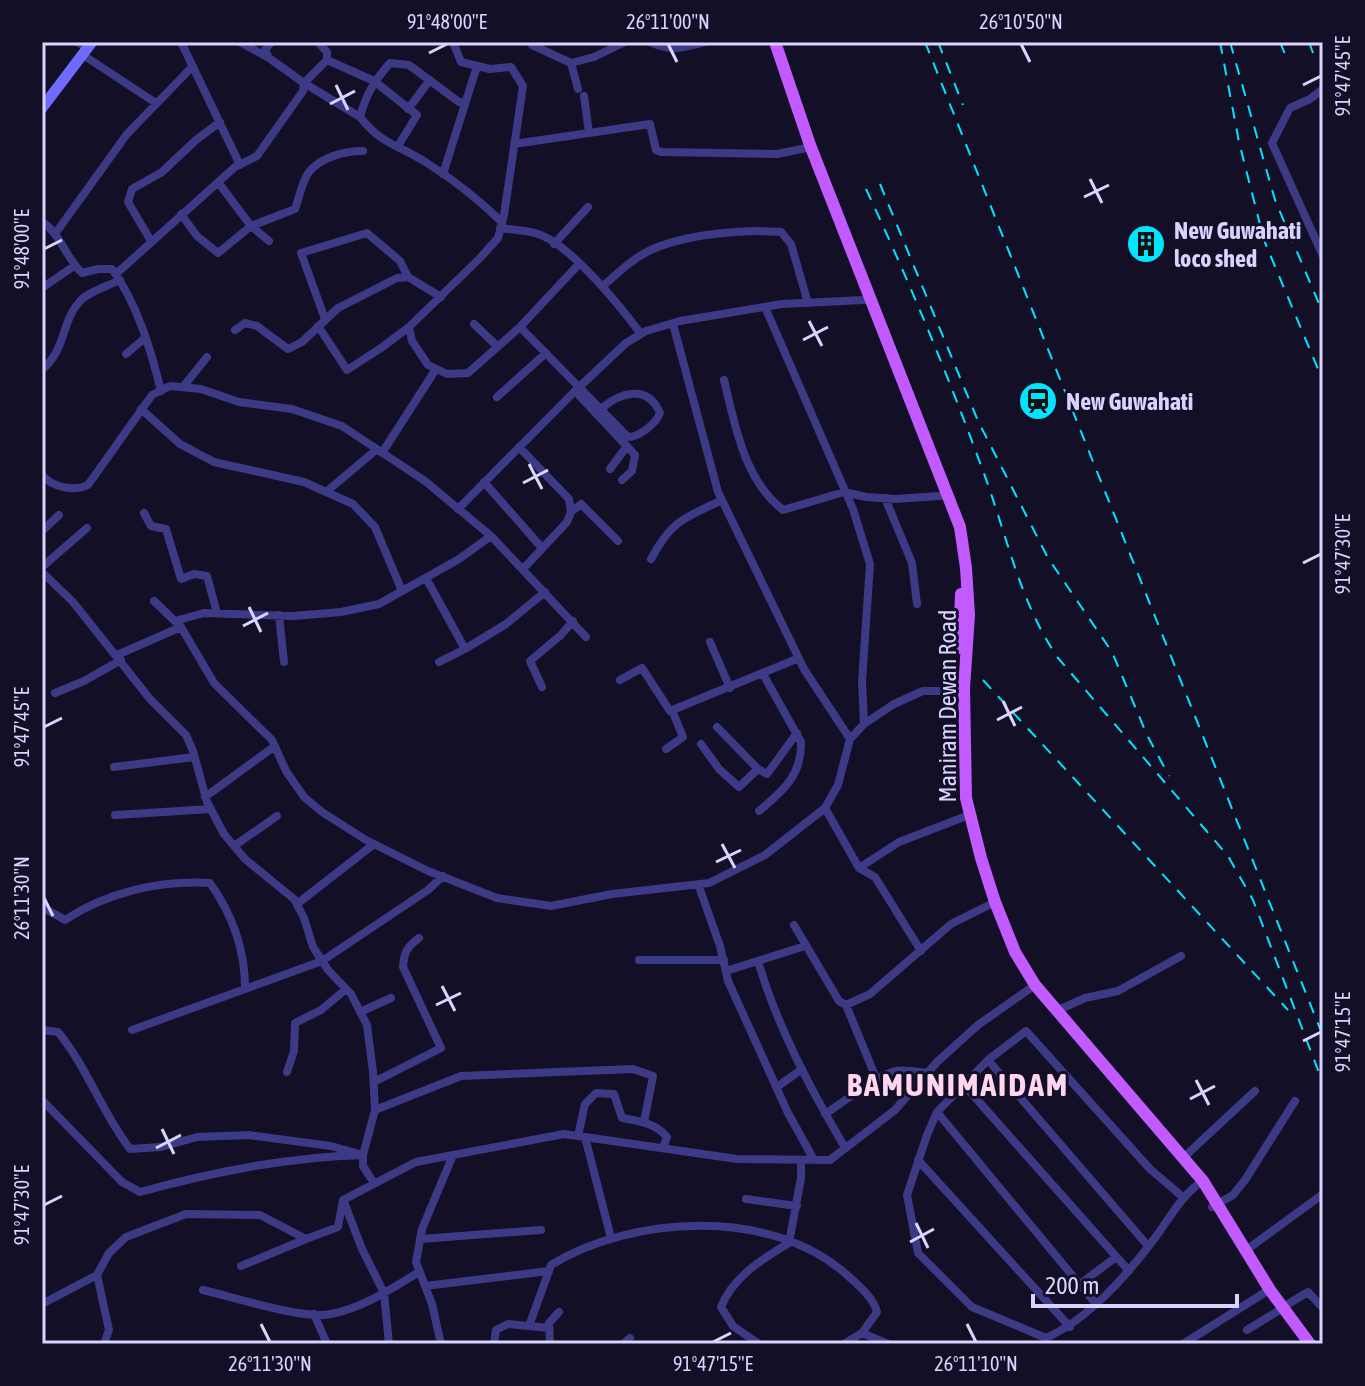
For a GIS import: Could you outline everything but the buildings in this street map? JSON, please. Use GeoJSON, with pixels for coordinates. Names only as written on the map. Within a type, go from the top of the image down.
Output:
{"type":"FeatureCollection","features":[{"type":"Feature","properties":{"kind":"main road","name":"Maniram Dewan Road"},"geometry":{"type":"LineString","coordinates":[[769,42],[867,298],[960,527],[969,615],[964,688],[966,798],[992,903]]}},
{"type":"Feature","properties":{"kind":"main road","name":"Maniram Dewan Road"},"geometry":{"type":"LineString","coordinates":[[775,42],[791,99]]}},
{"type":"Feature","properties":{"kind":"main road","name":"Maniram Dewan Road"},"geometry":{"type":"LineString","coordinates":[[867,298],[955,530],[961,571],[957,691],[961,801],[1010,956],[1200,1183]]}},
{"type":"Feature","properties":{"kind":"main road","name":"Maniram Dewan Road"},"geometry":{"type":"LineString","coordinates":[[1054,1012],[1183,1158],[1302,1344]]}},
{"type":"Feature","properties":{"kind":"main road","name":"Maniram Dewan Road"},"geometry":{"type":"LineString","coordinates":[[1214,1205],[1264,1293],[1310,1344]]}},
{"type":"Feature","properties":{"kind":"street"},"geometry":{"type":"LineString","coordinates":[[181,42],[240,165]]}},
{"type":"Feature","properties":{"kind":"street"},"geometry":{"type":"LineString","coordinates":[[240,42],[360,117],[372,132],[388,144],[398,146],[472,194],[501,225],[536,233],[554,244],[603,286],[641,334]]}},
{"type":"Feature","properties":{"kind":"street"},"geometry":{"type":"LineString","coordinates":[[269,58],[265,50],[271,42]]}},
{"type":"Feature","properties":{"kind":"street"},"geometry":{"type":"LineString","coordinates":[[42,370],[55,359],[71,313],[83,298],[118,277],[181,214],[240,165],[257,156],[303,91],[304,83],[327,60],[327,52],[318,42]]}},
{"type":"Feature","properties":{"kind":"street"},"geometry":{"type":"LineString","coordinates":[[441,297],[408,277],[400,261],[367,233],[301,253],[321,322],[347,370],[409,327],[441,297],[480,258],[498,238],[523,86],[511,67],[490,69],[461,62],[453,42]]}},
{"type":"Feature","properties":{"kind":"street"},"geometry":{"type":"LineString","coordinates":[[530,42],[571,63],[594,57],[625,42]]}},
{"type":"Feature","properties":{"kind":"street"},"geometry":{"type":"LineString","coordinates":[[650,42],[663,48],[677,49],[705,42]]}},
{"type":"Feature","properties":{"kind":"street"},"geometry":{"type":"LineString","coordinates":[[42,108],[85,47],[156,103]]}},
{"type":"Feature","properties":{"kind":"street"},"geometry":{"type":"LineString","coordinates":[[327,60],[374,81],[417,115],[398,146]]}},
{"type":"Feature","properties":{"kind":"street"},"geometry":{"type":"LineString","coordinates":[[360,117],[374,81],[390,63],[409,65],[459,102],[465,103]]}},
{"type":"Feature","properties":{"kind":"street"},"geometry":{"type":"LineString","coordinates":[[571,63],[581,92],[589,133]]}},
{"type":"Feature","properties":{"kind":"street"},"geometry":{"type":"LineString","coordinates":[[55,234],[127,134],[193,66]]}},
{"type":"Feature","properties":{"kind":"street"},"geometry":{"type":"LineString","coordinates":[[443,174],[477,66]]}},
{"type":"Feature","properties":{"kind":"street"},"geometry":{"type":"LineString","coordinates":[[408,109],[430,80]]}},
{"type":"Feature","properties":{"kind":"street"},"geometry":{"type":"LineString","coordinates":[[1323,89],[1290,108],[1272,143],[1323,256]]}},
{"type":"Feature","properties":{"kind":"street"},"geometry":{"type":"LineString","coordinates":[[151,241],[128,202],[132,189],[162,172],[220,122]]}},
{"type":"Feature","properties":{"kind":"street"},"geometry":{"type":"LineString","coordinates":[[514,144],[650,124],[656,150],[661,152],[777,154],[808,148]]}},
{"type":"Feature","properties":{"kind":"street"},"geometry":{"type":"LineString","coordinates":[[181,214],[197,236],[218,253],[251,226],[295,209],[309,172],[323,161],[347,151],[363,151]]}},
{"type":"Feature","properties":{"kind":"street"},"geometry":{"type":"LineString","coordinates":[[218,182],[251,226],[269,241]]}},
{"type":"Feature","properties":{"kind":"street"},"geometry":{"type":"LineString","coordinates":[[554,244],[588,207]]}},
{"type":"Feature","properties":{"kind":"street"},"geometry":{"type":"LineString","coordinates":[[42,222],[51,227],[74,266],[82,273],[112,269],[118,277],[145,338],[161,391]]}},
{"type":"Feature","properties":{"kind":"street"},"geometry":{"type":"LineString","coordinates":[[603,286],[628,264],[652,249],[693,238],[759,230],[781,232],[791,244],[808,303]]}},
{"type":"Feature","properties":{"kind":"street"},"geometry":{"type":"LineString","coordinates":[[409,327],[412,341],[428,365],[447,374],[468,373],[520,327],[578,265]]}},
{"type":"Feature","properties":{"kind":"street"},"geometry":{"type":"LineString","coordinates":[[42,288],[74,266]]}},
{"type":"Feature","properties":{"kind":"street"},"geometry":{"type":"LineString","coordinates":[[235,330],[245,323],[257,326],[288,349],[302,342],[338,308],[397,278],[408,277]]}},
{"type":"Feature","properties":{"kind":"street"},"geometry":{"type":"LineString","coordinates":[[458,509],[577,389],[626,343],[641,334],[680,321],[765,307],[867,298]]}},
{"type":"Feature","properties":{"kind":"street"},"geometry":{"type":"LineString","coordinates":[[765,307],[853,509],[870,564],[862,682],[864,724]]}},
{"type":"Feature","properties":{"kind":"street"},"geometry":{"type":"LineString","coordinates":[[474,324],[497,346]]}},
{"type":"Feature","properties":{"kind":"street"},"geometry":{"type":"LineString","coordinates":[[673,324],[722,500],[799,658],[850,739]]}},
{"type":"Feature","properties":{"kind":"street"},"geometry":{"type":"LineString","coordinates":[[520,327],[635,455],[632,471],[622,480]]}},
{"type":"Feature","properties":{"kind":"street"},"geometry":{"type":"LineString","coordinates":[[126,354],[145,338]]}},
{"type":"Feature","properties":{"kind":"street"},"geometry":{"type":"LineString","coordinates":[[497,397],[546,353]]}},
{"type":"Feature","properties":{"kind":"street"},"geometry":{"type":"LineString","coordinates":[[183,387],[207,357]]}},
{"type":"Feature","properties":{"kind":"street"},"geometry":{"type":"LineString","coordinates":[[326,492],[379,451],[436,369]]}},
{"type":"Feature","properties":{"kind":"street"},"geometry":{"type":"LineString","coordinates":[[724,380],[736,429],[754,477],[770,500],[783,510],[844,492],[885,498],[940,496]]}},
{"type":"Feature","properties":{"kind":"street"},"geometry":{"type":"LineString","coordinates":[[42,475],[48,482],[68,488],[88,485],[152,395],[170,386],[201,389],[239,402],[292,409],[342,426],[425,481],[491,536],[586,637]]}},
{"type":"Feature","properties":{"kind":"street"},"geometry":{"type":"LineString","coordinates":[[577,389],[632,438],[658,420],[660,413],[647,396],[640,394],[614,397],[601,409]]}},
{"type":"Feature","properties":{"kind":"street"},"geometry":{"type":"LineString","coordinates":[[141,409],[180,444],[214,462],[304,482],[353,504],[375,527],[402,591]]}},
{"type":"Feature","properties":{"kind":"street"},"geometry":{"type":"LineString","coordinates":[[610,469],[627,446]]}},
{"type":"Feature","properties":{"kind":"street"},"geometry":{"type":"LineString","coordinates":[[519,447],[569,499],[571,512]]}},
{"type":"Feature","properties":{"kind":"street"},"geometry":{"type":"LineString","coordinates":[[484,482],[542,548]]}},
{"type":"Feature","properties":{"kind":"street"},"geometry":{"type":"LineString","coordinates":[[885,498],[912,563],[917,604]]}},
{"type":"Feature","properties":{"kind":"street"},"geometry":{"type":"LineString","coordinates":[[651,559],[676,522],[722,500]]}},
{"type":"Feature","properties":{"kind":"street"},"geometry":{"type":"LineString","coordinates":[[523,569],[581,504],[618,541]]}},
{"type":"Feature","properties":{"kind":"street"},"geometry":{"type":"LineString","coordinates":[[144,513],[151,526],[166,529],[181,579],[194,574],[207,576],[217,613]]}},
{"type":"Feature","properties":{"kind":"street"},"geometry":{"type":"LineString","coordinates":[[42,531],[59,515]]}},
{"type":"Feature","properties":{"kind":"street"},"geometry":{"type":"LineString","coordinates":[[87,528],[42,570],[73,602],[150,699],[186,735],[205,797],[234,846],[245,859],[294,899],[313,947],[360,1012],[367,1025],[375,1110],[363,1166],[374,1183]]}},
{"type":"Feature","properties":{"kind":"street"},"geometry":{"type":"LineString","coordinates":[[55,693],[84,681],[178,624],[204,613],[279,615],[341,612],[379,604],[459,559],[491,536]]}},
{"type":"Feature","properties":{"kind":"street"},"geometry":{"type":"LineString","coordinates":[[426,578],[465,649]]}},
{"type":"Feature","properties":{"kind":"street"},"geometry":{"type":"LineString","coordinates":[[439,662],[506,624],[545,592]]}},
{"type":"Feature","properties":{"kind":"street"},"geometry":{"type":"LineString","coordinates":[[154,601],[178,624],[214,683],[272,740],[286,771],[304,797],[322,812],[374,844],[443,876],[497,898],[551,906],[612,894],[709,883],[765,855],[825,808],[838,785],[850,739],[864,724],[894,704],[923,691],[957,691]]}},
{"type":"Feature","properties":{"kind":"street"},"geometry":{"type":"LineString","coordinates":[[279,615],[284,662]]}},
{"type":"Feature","properties":{"kind":"street"},"geometry":{"type":"LineString","coordinates":[[542,687],[530,661],[573,621]]}},
{"type":"Feature","properties":{"kind":"street"},"geometry":{"type":"LineString","coordinates":[[710,642],[730,688]]}},
{"type":"Feature","properties":{"kind":"street"},"geometry":{"type":"LineString","coordinates":[[672,710],[799,658]]}},
{"type":"Feature","properties":{"kind":"street"},"geometry":{"type":"LineString","coordinates":[[620,680],[642,668],[672,710],[683,737],[666,749]]}},
{"type":"Feature","properties":{"kind":"street"},"geometry":{"type":"LineString","coordinates":[[759,811],[785,789],[796,774],[801,754],[797,733],[763,674]]}},
{"type":"Feature","properties":{"kind":"street"},"geometry":{"type":"LineString","coordinates":[[717,727],[763,773],[770,772],[797,733]]}},
{"type":"Feature","properties":{"kind":"street"},"geometry":{"type":"LineString","coordinates":[[701,744],[719,769],[739,787],[758,769]]}},
{"type":"Feature","properties":{"kind":"street"},"geometry":{"type":"LineString","coordinates":[[205,797],[275,746]]}},
{"type":"Feature","properties":{"kind":"street"},"geometry":{"type":"LineString","coordinates":[[114,767],[194,757]]}},
{"type":"Feature","properties":{"kind":"street"},"geometry":{"type":"LineString","coordinates":[[825,808],[859,868],[875,877],[921,951]]}},
{"type":"Feature","properties":{"kind":"street"},"geometry":{"type":"LineString","coordinates":[[115,815],[211,809]]}},
{"type":"Feature","properties":{"kind":"street"},"geometry":{"type":"LineString","coordinates":[[234,846],[277,816]]}},
{"type":"Feature","properties":{"kind":"street"},"geometry":{"type":"LineString","coordinates":[[859,868],[899,842],[964,817]]}},
{"type":"Feature","properties":{"kind":"street"},"geometry":{"type":"LineString","coordinates":[[297,904],[374,844]]}},
{"type":"Feature","properties":{"kind":"street"},"geometry":{"type":"LineString","coordinates":[[132,1030],[322,961],[428,890],[443,876]]}},
{"type":"Feature","properties":{"kind":"street"},"geometry":{"type":"LineString","coordinates":[[42,907],[65,920],[81,909],[146,887],[183,881],[210,883],[220,896],[235,931],[245,962],[245,988]]}},
{"type":"Feature","properties":{"kind":"street"},"geometry":{"type":"LineString","coordinates":[[698,884],[726,971],[777,1087],[814,1160]]}},
{"type":"Feature","properties":{"kind":"street"},"geometry":{"type":"LineString","coordinates":[[846,1005],[870,994],[951,924],[992,903]]}},
{"type":"Feature","properties":{"kind":"street"},"geometry":{"type":"LineString","coordinates":[[794,925],[839,1001],[846,1005],[876,1078]]}},
{"type":"Feature","properties":{"kind":"street"},"geometry":{"type":"LineString","coordinates":[[374,1082],[441,1048],[403,967],[408,946],[419,938]]}},
{"type":"Feature","properties":{"kind":"street"},"geometry":{"type":"LineString","coordinates":[[726,971],[805,946]]}},
{"type":"Feature","properties":{"kind":"street"},"geometry":{"type":"LineString","coordinates":[[1054,1012],[1085,998],[1118,991],[1181,956]]}},
{"type":"Feature","properties":{"kind":"street"},"geometry":{"type":"LineString","coordinates":[[639,960],[724,960]]}},
{"type":"Feature","properties":{"kind":"street"},"geometry":{"type":"LineString","coordinates":[[758,961],[763,980],[802,1069],[844,1146]]}},
{"type":"Feature","properties":{"kind":"street"},"geometry":{"type":"LineString","coordinates":[[343,1200],[416,1162],[564,1134],[737,1159],[830,1160],[895,1110],[927,1073],[978,1025],[1032,986]]}},
{"type":"Feature","properties":{"kind":"street"},"geometry":{"type":"LineString","coordinates":[[287,1072],[294,1051],[295,1023],[321,1010],[346,989]]}},
{"type":"Feature","properties":{"kind":"street"},"geometry":{"type":"LineString","coordinates":[[360,1012],[391,998]]}},
{"type":"Feature","properties":{"kind":"street"},"geometry":{"type":"LineString","coordinates":[[42,1030],[58,1032],[74,1051],[112,1126],[130,1149],[161,1147],[197,1137],[249,1135],[331,1146],[363,1155]]}},
{"type":"Feature","properties":{"kind":"street"},"geometry":{"type":"LineString","coordinates":[[1184,1198],[1150,1169],[1026,1031],[988,1060],[937,1112],[907,1195],[918,1253],[972,1307],[1046,1341],[1070,1327],[1129,1271],[1184,1198],[1200,1183]]}},
{"type":"Feature","properties":{"kind":"street"},"geometry":{"type":"LineString","coordinates":[[988,1060],[1148,1246]]}},
{"type":"Feature","properties":{"kind":"street"},"geometry":{"type":"LineString","coordinates":[[375,1110],[461,1076],[633,1069],[653,1076],[644,1122]]}},
{"type":"Feature","properties":{"kind":"street"},"geometry":{"type":"LineString","coordinates":[[777,1087],[802,1069]]}},
{"type":"Feature","properties":{"kind":"street"},"geometry":{"type":"LineString","coordinates":[[825,1114],[876,1078],[896,1071],[927,1073]]}},
{"type":"Feature","properties":{"kind":"street"},"geometry":{"type":"LineString","coordinates":[[964,1085],[1129,1271]]}},
{"type":"Feature","properties":{"kind":"street"},"geometry":{"type":"LineString","coordinates":[[1183,1158],[1255,1091]]}},
{"type":"Feature","properties":{"kind":"street"},"geometry":{"type":"LineString","coordinates":[[611,1238],[582,1136],[585,1104],[596,1093],[614,1094],[622,1118],[660,1129],[667,1137],[663,1148]]}},
{"type":"Feature","properties":{"kind":"street"},"geometry":{"type":"LineString","coordinates":[[42,1100],[122,1182],[140,1192],[264,1164],[363,1155]]}},
{"type":"Feature","properties":{"kind":"street"},"geometry":{"type":"LineString","coordinates":[[1214,1205],[1233,1195],[1245,1180],[1295,1101]]}},
{"type":"Feature","properties":{"kind":"street"},"geometry":{"type":"LineString","coordinates":[[937,1112],[1095,1303]]}},
{"type":"Feature","properties":{"kind":"street"},"geometry":{"type":"LineString","coordinates":[[441,1344],[432,1304],[416,1262],[422,1229],[453,1155]]}},
{"type":"Feature","properties":{"kind":"street"},"geometry":{"type":"LineString","coordinates":[[759,1344],[733,1326],[721,1307],[727,1292],[742,1275],[789,1243],[797,1206],[801,1160]]}},
{"type":"Feature","properties":{"kind":"street"},"geometry":{"type":"LineString","coordinates":[[918,1160],[1070,1327]]}},
{"type":"Feature","properties":{"kind":"street"},"geometry":{"type":"LineString","coordinates":[[1245,1251],[1323,1194]]}},
{"type":"Feature","properties":{"kind":"street"},"geometry":{"type":"LineString","coordinates":[[746,1199],[797,1206]]}},
{"type":"Feature","properties":{"kind":"street"},"geometry":{"type":"LineString","coordinates":[[241,1266],[338,1227],[343,1200]]}},
{"type":"Feature","properties":{"kind":"street"},"geometry":{"type":"LineString","coordinates":[[343,1200],[384,1293],[389,1344]]}},
{"type":"Feature","properties":{"kind":"street"},"geometry":{"type":"LineString","coordinates":[[42,1304],[97,1275],[109,1253],[126,1237],[186,1214],[260,1215],[306,1239]]}},
{"type":"Feature","properties":{"kind":"street"},"geometry":{"type":"LineString","coordinates":[[529,1326],[551,1265],[564,1257],[611,1238],[665,1227],[740,1229],[826,1256],[875,1304],[877,1312],[862,1333],[844,1344]]}},
{"type":"Feature","properties":{"kind":"street"},"geometry":{"type":"LineString","coordinates":[[420,1239],[541,1230]]}},
{"type":"Feature","properties":{"kind":"street"},"geometry":{"type":"LineString","coordinates":[[1080,1284],[1116,1257]]}},
{"type":"Feature","properties":{"kind":"street"},"geometry":{"type":"LineString","coordinates":[[425,1286],[549,1271]]}},
{"type":"Feature","properties":{"kind":"street"},"geometry":{"type":"LineString","coordinates":[[203,1290],[328,1315],[368,1303],[419,1272]]}},
{"type":"Feature","properties":{"kind":"street"},"geometry":{"type":"LineString","coordinates":[[97,1275],[109,1330],[104,1344]]}},
{"type":"Feature","properties":{"kind":"street"},"geometry":{"type":"LineString","coordinates":[[1247,1330],[1308,1292],[1323,1308]]}},
{"type":"Feature","properties":{"kind":"street"},"geometry":{"type":"LineString","coordinates":[[1183,1344],[1264,1293]]}},
{"type":"Feature","properties":{"kind":"street"},"geometry":{"type":"LineString","coordinates":[[550,1344],[549,1323],[559,1312]]}},
{"type":"Feature","properties":{"kind":"street"},"geometry":{"type":"LineString","coordinates":[[314,1314],[327,1344]]}},
{"type":"Feature","properties":{"kind":"street"},"geometry":{"type":"LineString","coordinates":[[494,1344],[496,1330],[508,1324],[549,1328]]}},
{"type":"Feature","properties":{"kind":"street"},"geometry":{"type":"LineString","coordinates":[[862,1333],[888,1344]]}},
{"type":"Feature","properties":{"kind":"railway"},"geometry":{"type":"LineString","coordinates":[[925,42],[1323,1036]]}},
{"type":"Feature","properties":{"kind":"railway"},"geometry":{"type":"LineString","coordinates":[[938,42],[963,105]]}},
{"type":"Feature","properties":{"kind":"railway"},"geometry":{"type":"LineString","coordinates":[[1220,42],[1239,142],[1264,240],[1323,381]]}},
{"type":"Feature","properties":{"kind":"railway"},"geometry":{"type":"LineString","coordinates":[[1230,42],[1275,200],[1323,313]]}},
{"type":"Feature","properties":{"kind":"railway"},"geometry":{"type":"LineString","coordinates":[[1280,42],[1287,59]]}},
{"type":"Feature","properties":{"kind":"railway"},"geometry":{"type":"LineString","coordinates":[[1309,42],[1313,53]]}},
{"type":"Feature","properties":{"kind":"railway"},"geometry":{"type":"LineString","coordinates":[[880,184],[978,421],[1048,558],[1112,652],[1147,735],[1169,776]]}},
{"type":"Feature","properties":{"kind":"railway"},"geometry":{"type":"LineString","coordinates":[[866,189],[942,364],[1033,614],[1058,658],[1228,856],[1253,900],[1323,1083]]}},
{"type":"Feature","properties":{"kind":"railway"},"geometry":{"type":"LineString","coordinates":[[983,680],[1288,1010]]}},
{"type":"Feature","properties":{"kind":"place","name":"New Guwahati loco shed"},"geometry":{"type":"Point","coordinates":[1146,244]}},
{"type":"Feature","properties":{"kind":"place","name":"New Guwahati"},"geometry":{"type":"Point","coordinates":[1038,401]}},
{"type":"Feature","properties":{"kind":"district","name":"BAMUNIMAIDAM"},"geometry":{"type":"Point","coordinates":[958,1084]}}]}
